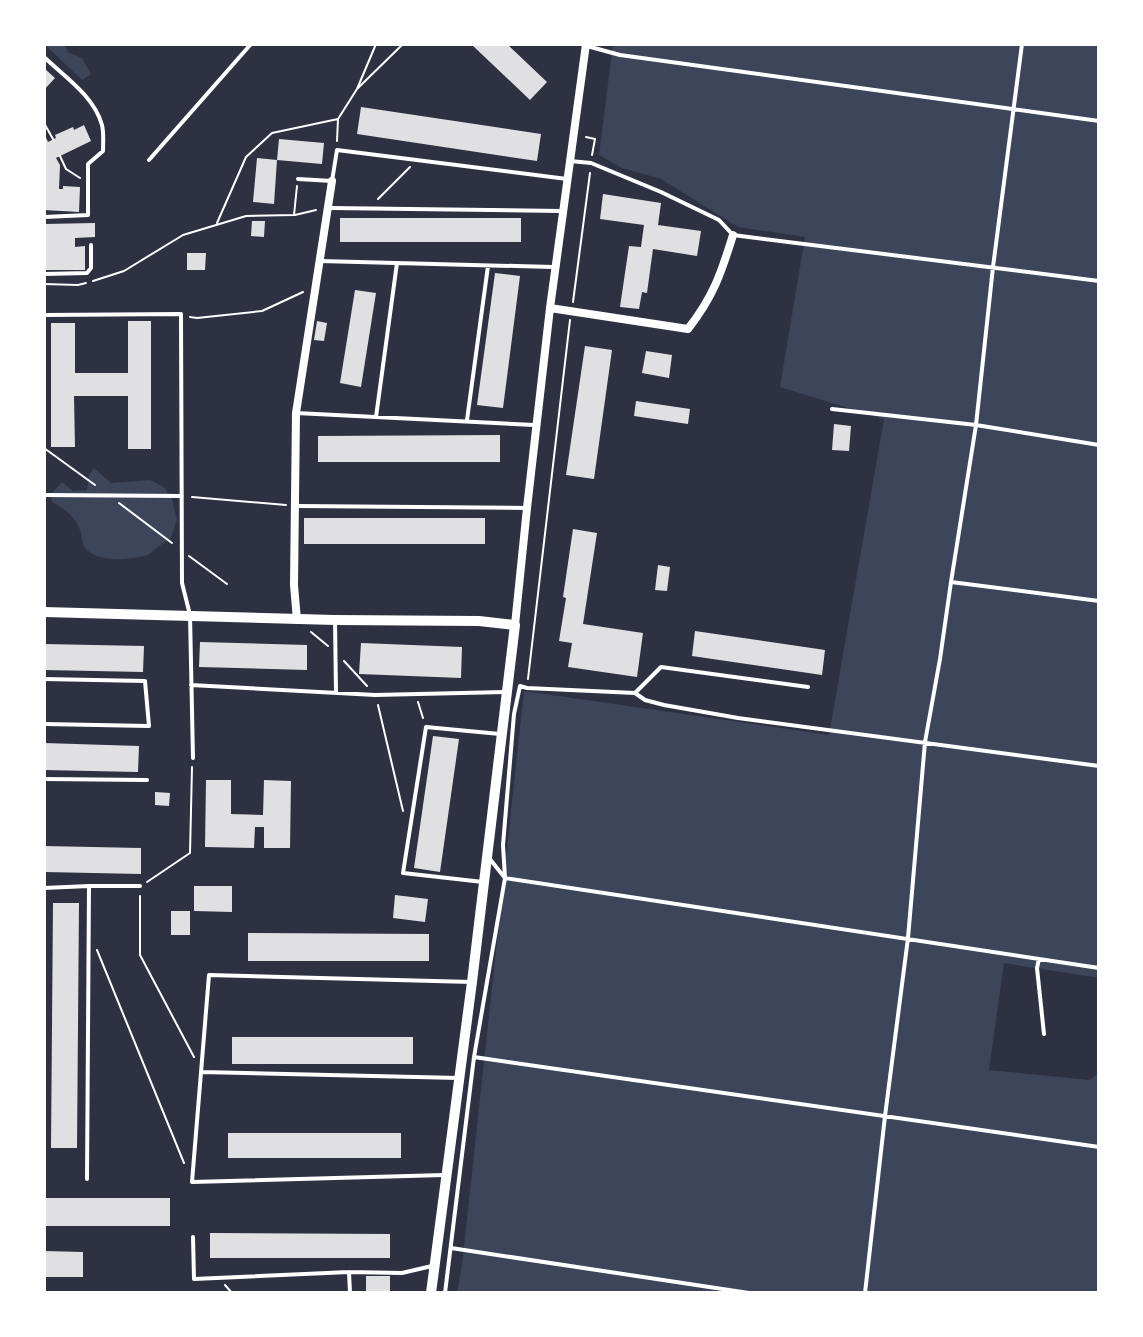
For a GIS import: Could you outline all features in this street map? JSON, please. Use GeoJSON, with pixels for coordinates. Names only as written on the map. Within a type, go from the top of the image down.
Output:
{"type":"FeatureCollection","features":[{"type":"Feature","properties":{"kind":"street"},"geometry":{"type":"LineString","coordinates":[[431,1293],[502,735],[512,687],[515,625],[550,308],[586,45]]}},
{"type":"Feature","properties":{"kind":"street"},"geometry":{"type":"LineString","coordinates":[[297,620],[294,585],[296,413],[332,181]]}},
{"type":"Feature","properties":{"kind":"street"},"geometry":{"type":"LineString","coordinates":[[550,308],[688,329],[720,278],[733,235]]}},
{"type":"Feature","properties":{"kind":"street"},"geometry":{"type":"LineString","coordinates":[[44,612],[297,620],[479,621],[515,625]]}},
{"type":"Feature","properties":{"kind":"lane"},"geometry":{"type":"LineString","coordinates":[[149,160],[251,44]]}},
{"type":"Feature","properties":{"kind":"lane"},"geometry":{"type":"LineString","coordinates":[[865,1293],[908,938],[925,742],[976,425],[1022,44]]}},
{"type":"Feature","properties":{"kind":"lane"},"geometry":{"type":"LineString","coordinates":[[586,45],[620,55],[1099,121]]}},
{"type":"Feature","properties":{"kind":"lane"},"geometry":{"type":"LineString","coordinates":[[44,57],[85,95],[96,110],[103,128],[103,151],[88,164],[88,215],[44,217]]}},
{"type":"Feature","properties":{"kind":"lane"},"geometry":{"type":"LineString","coordinates":[[298,179],[332,181],[337,150],[568,179]]}},
{"type":"Feature","properties":{"kind":"lane"},"geometry":{"type":"LineString","coordinates":[[570,161],[591,163],[661,192],[719,220],[733,235],[1099,281]]}},
{"type":"Feature","properties":{"kind":"lane"},"geometry":{"type":"LineString","coordinates":[[328,208],[563,211]]}},
{"type":"Feature","properties":{"kind":"lane"},"geometry":{"type":"LineString","coordinates":[[44,274],[87,273],[91,268],[91,245]]}},
{"type":"Feature","properties":{"kind":"lane"},"geometry":{"type":"LineString","coordinates":[[320,261],[556,267]]}},
{"type":"Feature","properties":{"kind":"lane"},"geometry":{"type":"LineString","coordinates":[[376,417],[397,263]]}},
{"type":"Feature","properties":{"kind":"lane"},"geometry":{"type":"LineString","coordinates":[[467,420],[488,266]]}},
{"type":"Feature","properties":{"kind":"lane"},"geometry":{"type":"LineString","coordinates":[[44,315],[181,314],[182,583],[190,615],[193,758]]}},
{"type":"Feature","properties":{"kind":"lane"},"geometry":{"type":"LineString","coordinates":[[832,409],[976,425],[1099,445]]}},
{"type":"Feature","properties":{"kind":"lane"},"geometry":{"type":"LineString","coordinates":[[296,413],[537,425]]}},
{"type":"Feature","properties":{"kind":"lane"},"geometry":{"type":"LineString","coordinates":[[44,495],[182,496]]}},
{"type":"Feature","properties":{"kind":"lane"},"geometry":{"type":"LineString","coordinates":[[295,506],[527,508]]}},
{"type":"Feature","properties":{"kind":"lane"},"geometry":{"type":"LineString","coordinates":[[951,582],[1099,601]]}},
{"type":"Feature","properties":{"kind":"lane"},"geometry":{"type":"LineString","coordinates":[[335,620],[336,693]]}},
{"type":"Feature","properties":{"kind":"lane"},"geometry":{"type":"LineString","coordinates":[[635,693],[661,667],[808,687]]}},
{"type":"Feature","properties":{"kind":"lane"},"geometry":{"type":"LineString","coordinates":[[44,679],[145,681],[149,726],[44,724]]}},
{"type":"Feature","properties":{"kind":"lane"},"geometry":{"type":"LineString","coordinates":[[191,685],[375,695],[512,687],[635,693],[645,700],[664,705],[738,718],[1099,766]]}},
{"type":"Feature","properties":{"kind":"lane"},"geometry":{"type":"LineString","coordinates":[[445,1293],[474,1057],[505,878],[503,845],[514,714],[512,687]]}},
{"type":"Feature","properties":{"kind":"lane"},"geometry":{"type":"LineString","coordinates":[[484,882],[403,873],[408,832],[426,727],[502,735]]}},
{"type":"Feature","properties":{"kind":"lane"},"geometry":{"type":"LineString","coordinates":[[44,779],[147,780]]}},
{"type":"Feature","properties":{"kind":"lane"},"geometry":{"type":"LineString","coordinates":[[487,856],[505,878],[1099,968]]}},
{"type":"Feature","properties":{"kind":"lane"},"geometry":{"type":"LineString","coordinates":[[87,1179],[89,886]]}},
{"type":"Feature","properties":{"kind":"lane"},"geometry":{"type":"LineString","coordinates":[[44,968],[44,888],[140,886]]}},
{"type":"Feature","properties":{"kind":"lane"},"geometry":{"type":"LineString","coordinates":[[1039,959],[1037,968],[1044,1034]]}},
{"type":"Feature","properties":{"kind":"lane"},"geometry":{"type":"LineString","coordinates":[[447,1175],[192,1182],[209,975],[472,982]]}},
{"type":"Feature","properties":{"kind":"lane"},"geometry":{"type":"LineString","coordinates":[[474,1057],[1099,1147]]}},
{"type":"Feature","properties":{"kind":"lane"},"geometry":{"type":"LineString","coordinates":[[202,1072],[459,1078]]}},
{"type":"Feature","properties":{"kind":"lane"},"geometry":{"type":"LineString","coordinates":[[193,1237],[194,1279],[349,1272],[402,1273],[434,1266]]}},
{"type":"Feature","properties":{"kind":"lane"},"geometry":{"type":"LineString","coordinates":[[451,1248],[749,1293]]}},
{"type":"Feature","properties":{"kind":"lane"},"geometry":{"type":"LineString","coordinates":[[349,1272],[350,1293]]}},
{"type":"Feature","properties":{"kind":"path"},"geometry":{"type":"LineString","coordinates":[[337,150],[338,119],[357,89],[376,44]]}},
{"type":"Feature","properties":{"kind":"path"},"geometry":{"type":"LineString","coordinates":[[357,89],[403,44]]}},
{"type":"Feature","properties":{"kind":"path"},"geometry":{"type":"LineString","coordinates":[[216,225],[246,157],[272,133],[338,119]]}},
{"type":"Feature","properties":{"kind":"path"},"geometry":{"type":"LineString","coordinates":[[44,123],[53,139]]}},
{"type":"Feature","properties":{"kind":"path"},"geometry":{"type":"LineString","coordinates":[[527,688],[571,311],[595,139],[574,135]]}},
{"type":"Feature","properties":{"kind":"path"},"geometry":{"type":"LineString","coordinates":[[60,156],[66,169],[88,184]]}},
{"type":"Feature","properties":{"kind":"path"},"geometry":{"type":"LineString","coordinates":[[369,208],[417,160]]}},
{"type":"Feature","properties":{"kind":"path"},"geometry":{"type":"LineString","coordinates":[[294,215],[298,179]]}},
{"type":"Feature","properties":{"kind":"path"},"geometry":{"type":"LineString","coordinates":[[44,284],[78,285],[124,271],[183,235],[246,216],[294,215],[328,208]]}},
{"type":"Feature","properties":{"kind":"path"},"geometry":{"type":"LineString","coordinates":[[181,314],[197,318],[262,311],[316,287]]}},
{"type":"Feature","properties":{"kind":"path"},"geometry":{"type":"LineString","coordinates":[[44,448],[227,584]]}},
{"type":"Feature","properties":{"kind":"path"},"geometry":{"type":"LineString","coordinates":[[182,496],[295,506]]}},
{"type":"Feature","properties":{"kind":"path"},"geometry":{"type":"LineString","coordinates":[[415,693],[426,727]]}},
{"type":"Feature","properties":{"kind":"path"},"geometry":{"type":"LineString","coordinates":[[375,695],[408,832]]}},
{"type":"Feature","properties":{"kind":"path"},"geometry":{"type":"LineString","coordinates":[[193,758],[190,853],[140,886],[140,955],[202,1072]]}},
{"type":"Feature","properties":{"kind":"path"},"geometry":{"type":"LineString","coordinates":[[89,931],[192,1182]]}},
{"type":"Feature","properties":{"kind":"shaded area"},"geometry":{"type":"Polygon","coordinates":[[[44,44],[64,44],[68,52],[82,58],[91,74],[82,80],[44,44]]]}},
{"type":"Feature","properties":{"kind":"shaded area"},"geometry":{"type":"Polygon","coordinates":[[[613,44],[1099,44],[1099,978],[1004,963],[989,1070],[1090,1080],[1099,1072],[1099,1293],[457,1293],[524,691],[829,735],[884,419],[780,387],[805,237],[738,227],[661,179],[622,168],[599,155],[613,44]]]}},
{"type":"Feature","properties":{"kind":"shaded area"},"geometry":{"type":"Polygon","coordinates":[[[94,468],[111,483],[150,480],[164,487],[172,499],[177,520],[170,540],[147,555],[137,557],[103,558],[89,551],[83,545],[77,523],[52,502],[51,494],[62,482],[73,491],[87,490],[89,475],[94,468]]]}},
{"type":"Feature","properties":{"kind":"building"},"geometry":{"type":"Polygon","coordinates":[[[471,44],[507,44],[547,82],[530,100],[471,44]]]}},
{"type":"Feature","properties":{"kind":"building"},"geometry":{"type":"Polygon","coordinates":[[[44,68],[55,78],[44,90],[44,68]]]}},
{"type":"Feature","properties":{"kind":"building"},"geometry":{"type":"Polygon","coordinates":[[[361,107],[541,134],[537,161],[357,134],[361,107]]]}},
{"type":"Feature","properties":{"kind":"building"},"geometry":{"type":"Polygon","coordinates":[[[84,125],[91,141],[56,158],[60,165],[59,189],[63,186],[80,187],[79,212],[44,210],[44,133],[48,142],[56,138],[55,135],[84,125]]]}},
{"type":"Feature","properties":{"kind":"building"},"geometry":{"type":"Polygon","coordinates":[[[279,139],[324,143],[322,164],[277,160],[279,139]]]}},
{"type":"Feature","properties":{"kind":"building"},"geometry":{"type":"Polygon","coordinates":[[[257,158],[277,160],[274,204],[253,202],[257,158]]]}},
{"type":"Feature","properties":{"kind":"building"},"geometry":{"type":"Polygon","coordinates":[[[603,194],[661,203],[658,225],[701,231],[697,256],[653,249],[647,293],[642,292],[639,309],[620,307],[629,246],[641,247],[644,225],[600,219],[603,194]]]}},
{"type":"Feature","properties":{"kind":"building"},"geometry":{"type":"Polygon","coordinates":[[[340,218],[521,218],[521,242],[340,242],[340,218]]]}},
{"type":"Feature","properties":{"kind":"building"},"geometry":{"type":"Polygon","coordinates":[[[252,221],[265,221],[264,237],[251,236],[252,221]]]}},
{"type":"Feature","properties":{"kind":"building"},"geometry":{"type":"Polygon","coordinates":[[[95,223],[95,237],[75,238],[75,247],[85,246],[85,270],[44,270],[44,224],[95,223]]]}},
{"type":"Feature","properties":{"kind":"building"},"geometry":{"type":"Polygon","coordinates":[[[187,253],[206,253],[205,270],[187,270],[187,253]]]}},
{"type":"Feature","properties":{"kind":"building"},"geometry":{"type":"Polygon","coordinates":[[[495,273],[520,276],[503,408],[477,405],[495,273]]]}},
{"type":"Feature","properties":{"kind":"building"},"geometry":{"type":"Polygon","coordinates":[[[355,290],[376,293],[361,387],[340,383],[355,290]]]}},
{"type":"Feature","properties":{"kind":"building"},"geometry":{"type":"Polygon","coordinates":[[[128,321],[151,321],[151,449],[128,449],[128,396],[74,396],[75,447],[51,447],[51,323],[75,323],[75,373],[128,373],[128,321]]]}},
{"type":"Feature","properties":{"kind":"building"},"geometry":{"type":"Polygon","coordinates":[[[317,321],[327,323],[324,341],[314,340],[317,321]]]}},
{"type":"Feature","properties":{"kind":"building"},"geometry":{"type":"Polygon","coordinates":[[[585,346],[612,350],[594,479],[566,475],[585,346]]]}},
{"type":"Feature","properties":{"kind":"building"},"geometry":{"type":"Polygon","coordinates":[[[646,351],[672,355],[669,378],[642,373],[646,351]]]}},
{"type":"Feature","properties":{"kind":"building"},"geometry":{"type":"Polygon","coordinates":[[[636,401],[690,409],[688,424],[634,416],[636,401]]]}},
{"type":"Feature","properties":{"kind":"building"},"geometry":{"type":"Polygon","coordinates":[[[834,424],[851,426],[849,451],[832,450],[834,424]]]}},
{"type":"Feature","properties":{"kind":"building"},"geometry":{"type":"Polygon","coordinates":[[[500,435],[500,462],[318,462],[318,436],[500,435]]]}},
{"type":"Feature","properties":{"kind":"building"},"geometry":{"type":"Polygon","coordinates":[[[304,518],[485,518],[485,544],[304,544],[304,518]]]}},
{"type":"Feature","properties":{"kind":"building"},"geometry":{"type":"Polygon","coordinates":[[[573,529],[597,533],[583,624],[643,633],[637,677],[568,667],[572,643],[559,641],[573,529]]]}},
{"type":"Feature","properties":{"kind":"building"},"geometry":{"type":"Polygon","coordinates":[[[658,565],[670,567],[667,591],[655,590],[658,565]]]}},
{"type":"Feature","properties":{"kind":"building"},"geometry":{"type":"Polygon","coordinates":[[[695,631],[825,650],[822,675],[692,656],[695,631]]]}},
{"type":"Feature","properties":{"kind":"building"},"geometry":{"type":"Polygon","coordinates":[[[200,642],[307,645],[307,670],[199,667],[200,642]]]}},
{"type":"Feature","properties":{"kind":"building"},"geometry":{"type":"Polygon","coordinates":[[[361,643],[462,647],[461,678],[359,674],[361,643]]]}},
{"type":"Feature","properties":{"kind":"building"},"geometry":{"type":"Polygon","coordinates":[[[44,644],[144,646],[143,672],[44,670],[44,644]]]}},
{"type":"Feature","properties":{"kind":"building"},"geometry":{"type":"Polygon","coordinates":[[[433,736],[459,739],[440,872],[414,868],[433,736]]]}},
{"type":"Feature","properties":{"kind":"building"},"geometry":{"type":"Polygon","coordinates":[[[44,743],[139,746],[138,772],[44,770],[44,743]]]}},
{"type":"Feature","properties":{"kind":"building"},"geometry":{"type":"Polygon","coordinates":[[[206,780],[231,780],[231,814],[263,815],[264,780],[291,781],[290,848],[264,848],[264,827],[255,827],[254,848],[205,847],[206,780]]]}},
{"type":"Feature","properties":{"kind":"building"},"geometry":{"type":"Polygon","coordinates":[[[155,792],[170,793],[169,806],[155,805],[155,792]]]}},
{"type":"Feature","properties":{"kind":"building"},"geometry":{"type":"Polygon","coordinates":[[[44,846],[141,848],[141,874],[44,872],[44,846]]]}},
{"type":"Feature","properties":{"kind":"building"},"geometry":{"type":"Polygon","coordinates":[[[194,886],[232,886],[232,912],[194,911],[194,886]]]}},
{"type":"Feature","properties":{"kind":"building"},"geometry":{"type":"Polygon","coordinates":[[[395,895],[428,899],[425,922],[393,918],[395,895]]]}},
{"type":"Feature","properties":{"kind":"building"},"geometry":{"type":"Polygon","coordinates":[[[53,903],[79,903],[77,1148],[51,1148],[53,903]]]}},
{"type":"Feature","properties":{"kind":"building"},"geometry":{"type":"Polygon","coordinates":[[[171,911],[190,911],[190,935],[171,935],[171,911]]]}},
{"type":"Feature","properties":{"kind":"building"},"geometry":{"type":"Polygon","coordinates":[[[248,933],[429,934],[429,961],[248,961],[248,933]]]}},
{"type":"Feature","properties":{"kind":"building"},"geometry":{"type":"Polygon","coordinates":[[[232,1037],[413,1037],[413,1064],[232,1064],[232,1037]]]}},
{"type":"Feature","properties":{"kind":"building"},"geometry":{"type":"Polygon","coordinates":[[[228,1133],[401,1133],[401,1158],[228,1158],[228,1133]]]}},
{"type":"Feature","properties":{"kind":"building"},"geometry":{"type":"Polygon","coordinates":[[[44,1198],[170,1198],[170,1226],[44,1226],[44,1198]]]}},
{"type":"Feature","properties":{"kind":"building"},"geometry":{"type":"Polygon","coordinates":[[[210,1233],[390,1234],[390,1258],[210,1258],[210,1233]]]}},
{"type":"Feature","properties":{"kind":"building"},"geometry":{"type":"Polygon","coordinates":[[[44,1251],[83,1252],[83,1277],[44,1277],[44,1251]]]}},
{"type":"Feature","properties":{"kind":"building"},"geometry":{"type":"Polygon","coordinates":[[[366,1276],[390,1276],[390,1293],[366,1293],[366,1276]]]}}]}
